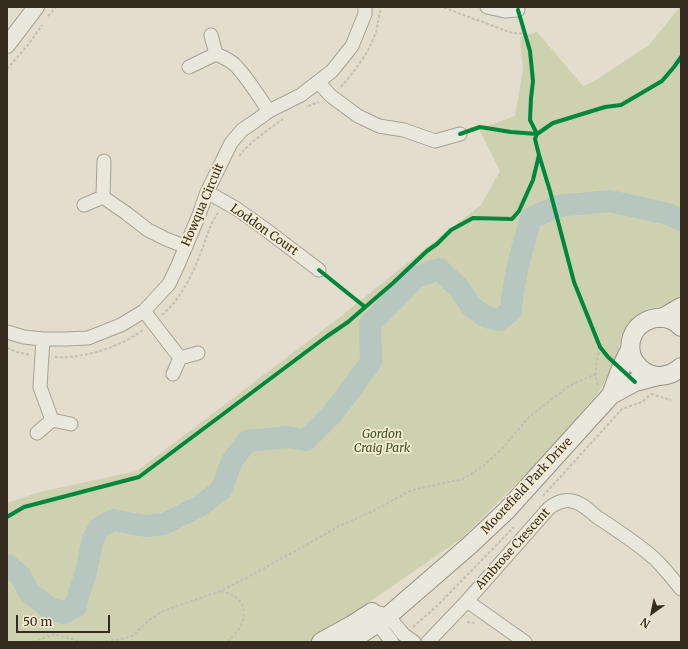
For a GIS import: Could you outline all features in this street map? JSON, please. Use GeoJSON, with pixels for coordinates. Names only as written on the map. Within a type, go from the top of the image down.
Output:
{"type":"FeatureCollection","features":[{"type":"Feature","properties":{"kind":"main road"},"geometry":{"type":"LineString","coordinates":[[662,318],[681,308]]}},
{"type":"Feature","properties":{"kind":"main road"},"geometry":{"type":"LineString","coordinates":[[611,395],[630,349],[634,332],[639,326],[654,318],[662,318],[671,320],[681,327]]}},
{"type":"Feature","properties":{"kind":"main road"},"geometry":{"type":"LineString","coordinates":[[630,349],[633,359],[639,367],[648,374],[672,375]]}},
{"type":"Feature","properties":{"kind":"main road"},"geometry":{"type":"LineString","coordinates":[[611,395],[635,382],[672,375]]}},
{"type":"Feature","properties":{"kind":"main road","name":"Moorefield Park Drive"},"geometry":{"type":"LineString","coordinates":[[349,642],[380,617],[420,581],[438,573],[470,545],[507,510],[611,395]]}},
{"type":"Feature","properties":{"kind":"main road","name":"Moorefield Park Drive"},"geometry":{"type":"LineString","coordinates":[[321,642],[352,625],[380,617]]}},
{"type":"Feature","properties":{"kind":"street","name":"Howqua Circuit"},"geometry":{"type":"LineString","coordinates":[[7,332],[24,337],[43,339],[88,338],[121,325],[144,311],[169,284],[186,247],[207,192],[231,143],[242,130],[269,111],[301,95],[332,71],[352,46],[365,14],[365,7]]}},
{"type":"Feature","properties":{"kind":"street"},"geometry":{"type":"LineString","coordinates":[[488,7],[505,11],[518,10]]}},
{"type":"Feature","properties":{"kind":"street"},"geometry":{"type":"LineString","coordinates":[[7,45],[41,12]]}},
{"type":"Feature","properties":{"kind":"street"},"geometry":{"type":"LineString","coordinates":[[211,35],[216,54],[235,65],[269,111]]}},
{"type":"Feature","properties":{"kind":"street"},"geometry":{"type":"LineString","coordinates":[[189,67],[216,54]]}},
{"type":"Feature","properties":{"kind":"street"},"geometry":{"type":"LineString","coordinates":[[318,82],[331,96],[358,116],[379,126],[404,130],[435,141],[460,134]]}},
{"type":"Feature","properties":{"kind":"street"},"geometry":{"type":"LineString","coordinates":[[103,197],[104,161]]}},
{"type":"Feature","properties":{"kind":"street","name":"Loddon Court"},"geometry":{"type":"LineString","coordinates":[[207,192],[237,209],[319,270]]}},
{"type":"Feature","properties":{"kind":"street"},"geometry":{"type":"LineString","coordinates":[[84,205],[103,197]]}},
{"type":"Feature","properties":{"kind":"street"},"geometry":{"type":"LineString","coordinates":[[103,197],[148,230],[186,247]]}},
{"type":"Feature","properties":{"kind":"street"},"geometry":{"type":"LineString","coordinates":[[144,311],[180,358]]}},
{"type":"Feature","properties":{"kind":"street"},"geometry":{"type":"LineString","coordinates":[[43,339],[40,387],[52,420]]}},
{"type":"Feature","properties":{"kind":"street"},"geometry":{"type":"LineString","coordinates":[[180,358],[198,353]]}},
{"type":"Feature","properties":{"kind":"street"},"geometry":{"type":"LineString","coordinates":[[173,374],[180,358]]}},
{"type":"Feature","properties":{"kind":"street"},"geometry":{"type":"LineString","coordinates":[[52,420],[71,424]]}},
{"type":"Feature","properties":{"kind":"street"},"geometry":{"type":"LineString","coordinates":[[37,433],[52,420]]}},
{"type":"Feature","properties":{"kind":"street","name":"Ambrose Crescent"},"geometry":{"type":"LineString","coordinates":[[428,642],[467,601],[549,508],[566,500],[581,503],[596,516],[641,548],[656,560],[681,589]]}},
{"type":"Feature","properties":{"kind":"street"},"geometry":{"type":"LineString","coordinates":[[467,601],[525,642]]}},
{"type":"Feature","properties":{"kind":"street"},"geometry":{"type":"LineString","coordinates":[[380,617],[392,642]]}},
{"type":"Feature","properties":{"kind":"street"},"geometry":{"type":"LineString","coordinates":[[380,617],[414,642]]}},
{"type":"Feature","properties":{"kind":"path"},"geometry":{"type":"LineString","coordinates":[[41,12],[56,7]]}},
{"type":"Feature","properties":{"kind":"path"},"geometry":{"type":"LineString","coordinates":[[306,107],[331,96],[353,73],[364,57],[376,32],[381,7]]}},
{"type":"Feature","properties":{"kind":"path"},"geometry":{"type":"LineString","coordinates":[[444,7],[506,31],[524,34]]}},
{"type":"Feature","properties":{"kind":"path"},"geometry":{"type":"LineString","coordinates":[[518,10],[526,39]]}},
{"type":"Feature","properties":{"kind":"path"},"geometry":{"type":"LineString","coordinates":[[7,69],[28,45],[43,23]]}},
{"type":"Feature","properties":{"kind":"path"},"geometry":{"type":"LineString","coordinates":[[237,160],[250,144],[288,116]]}},
{"type":"Feature","properties":{"kind":"path"},"geometry":{"type":"LineString","coordinates":[[7,348],[17,352],[42,357],[66,358],[93,353],[138,334],[164,314],[188,281],[202,251],[213,219],[225,202]]}},
{"type":"Feature","properties":{"kind":"path"},"geometry":{"type":"LineString","coordinates":[[597,340],[604,352]]}},
{"type":"Feature","properties":{"kind":"path"},"geometry":{"type":"LineString","coordinates":[[101,642],[132,636],[148,621],[163,611],[220,591],[254,574],[339,526],[369,513],[412,490],[463,479],[482,467],[502,448],[529,417],[569,386],[596,374]]}},
{"type":"Feature","properties":{"kind":"path"},"geometry":{"type":"LineString","coordinates":[[622,409],[642,402],[651,394]]}},
{"type":"Feature","properties":{"kind":"path"},"geometry":{"type":"LineString","coordinates":[[220,591],[232,594],[241,602],[243,611],[243,622],[228,642]]}},
{"type":"Feature","properties":{"kind":"path"},"geometry":{"type":"LineString","coordinates":[[33,642],[54,634],[79,641],[97,642]]}},
{"type":"Feature","properties":{"kind":"green space","name":"Gordon Craig Park"},"geometry":{"type":"Polygon","coordinates":[[[680,7],[681,298],[676,303],[646,309],[632,321],[621,336],[617,360],[598,393],[544,456],[462,538],[311,642],[7,642],[7,503],[40,492],[137,471],[335,321],[481,205],[500,171],[479,129],[515,116],[523,69],[520,37],[537,32],[583,86],[593,82],[649,45],[680,7]]]}},
{"type":"Feature","properties":{"kind":"waterway"},"geometry":{"type":"LineString","coordinates":[[7,565],[20,575],[30,593],[48,607],[63,613],[76,606],[85,576],[93,539],[99,528],[113,520],[146,526],[164,524],[200,506],[221,490],[232,461],[247,441],[287,437],[306,440],[333,413],[371,362],[370,324],[416,277],[439,269],[459,288],[472,307],[486,317],[499,320],[511,311],[516,276],[531,218],[558,206],[610,201],[668,214],[681,220]]}},
{"type":"Feature","properties":{"kind":"cycle path"},"geometry":{"type":"LineString","coordinates":[[460,134],[480,127],[537,134],[530,120],[533,81],[530,51],[518,10]]}},
{"type":"Feature","properties":{"kind":"cycle path"},"geometry":{"type":"LineString","coordinates":[[7,517],[24,507],[139,477],[348,322],[451,230],[473,218],[512,219],[519,211],[533,180],[539,155],[535,139],[537,134],[553,123],[605,107],[621,105],[662,81],[681,57]]}},
{"type":"Feature","properties":{"kind":"cycle path"},"geometry":{"type":"LineString","coordinates":[[539,155],[574,282],[600,347],[608,357],[635,382]]}},
{"type":"Feature","properties":{"kind":"cycle path"},"geometry":{"type":"LineString","coordinates":[[319,270],[365,307]]}}]}
